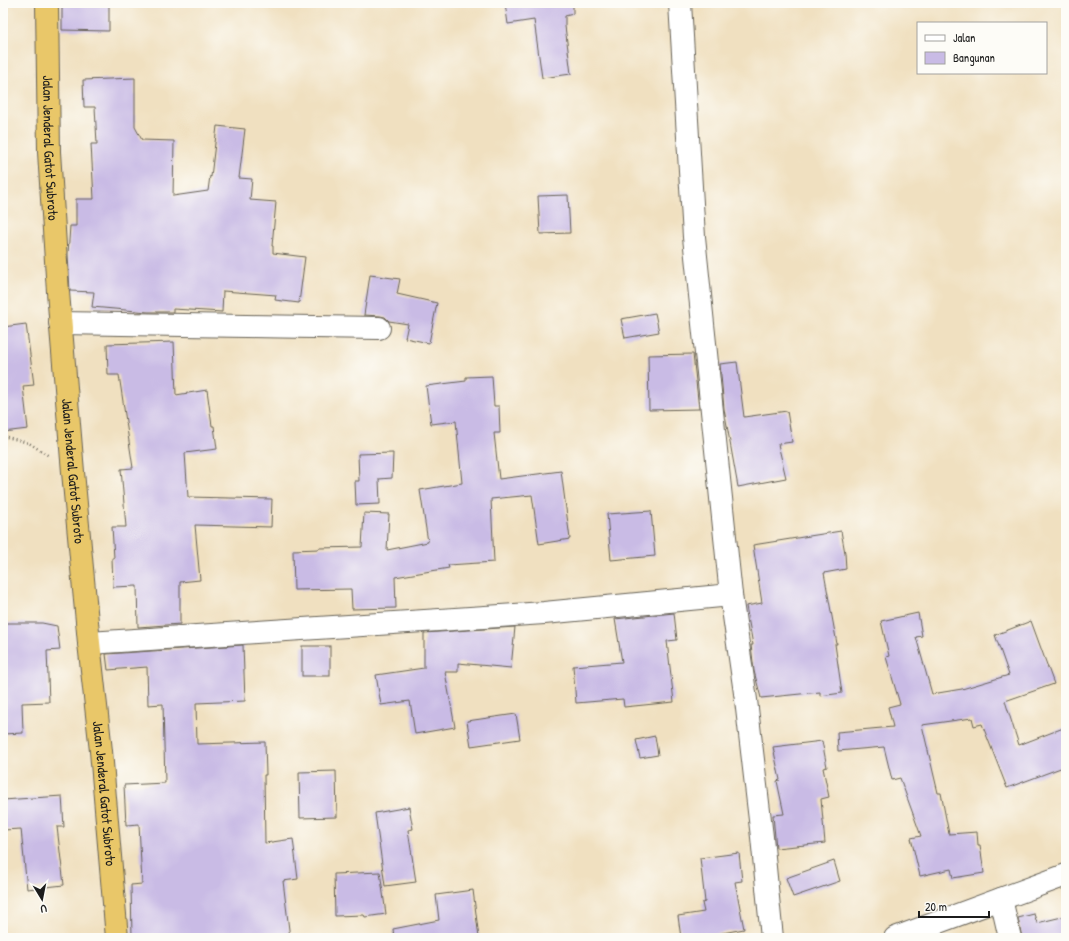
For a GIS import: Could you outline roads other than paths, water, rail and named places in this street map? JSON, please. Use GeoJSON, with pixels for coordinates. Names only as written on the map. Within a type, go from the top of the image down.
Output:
{"type":"FeatureCollection","features":[{"type":"Feature","properties":{"kind":"highway","name":"Jalan Jenderal Gatot Subroto"},"geometry":{"type":"LineString","coordinates":[[47,3],[49,152],[60,323],[88,642],[101,751],[117,938]]}},
{"type":"Feature","properties":{"kind":"street"},"geometry":{"type":"LineString","coordinates":[[680,3],[694,237],[731,595],[746,700],[772,938]]}},
{"type":"Feature","properties":{"kind":"street"},"geometry":{"type":"LineString","coordinates":[[60,323],[379,328]]}},
{"type":"Feature","properties":{"kind":"street"},"geometry":{"type":"LineString","coordinates":[[88,642],[544,614],[731,595]]}},
{"type":"Feature","properties":{"kind":"street"},"geometry":{"type":"LineString","coordinates":[[895,938],[1066,875]]}},
{"type":"Feature","properties":{"kind":"street"},"geometry":{"type":"LineString","coordinates":[[1001,899],[1010,938]]}}]}
